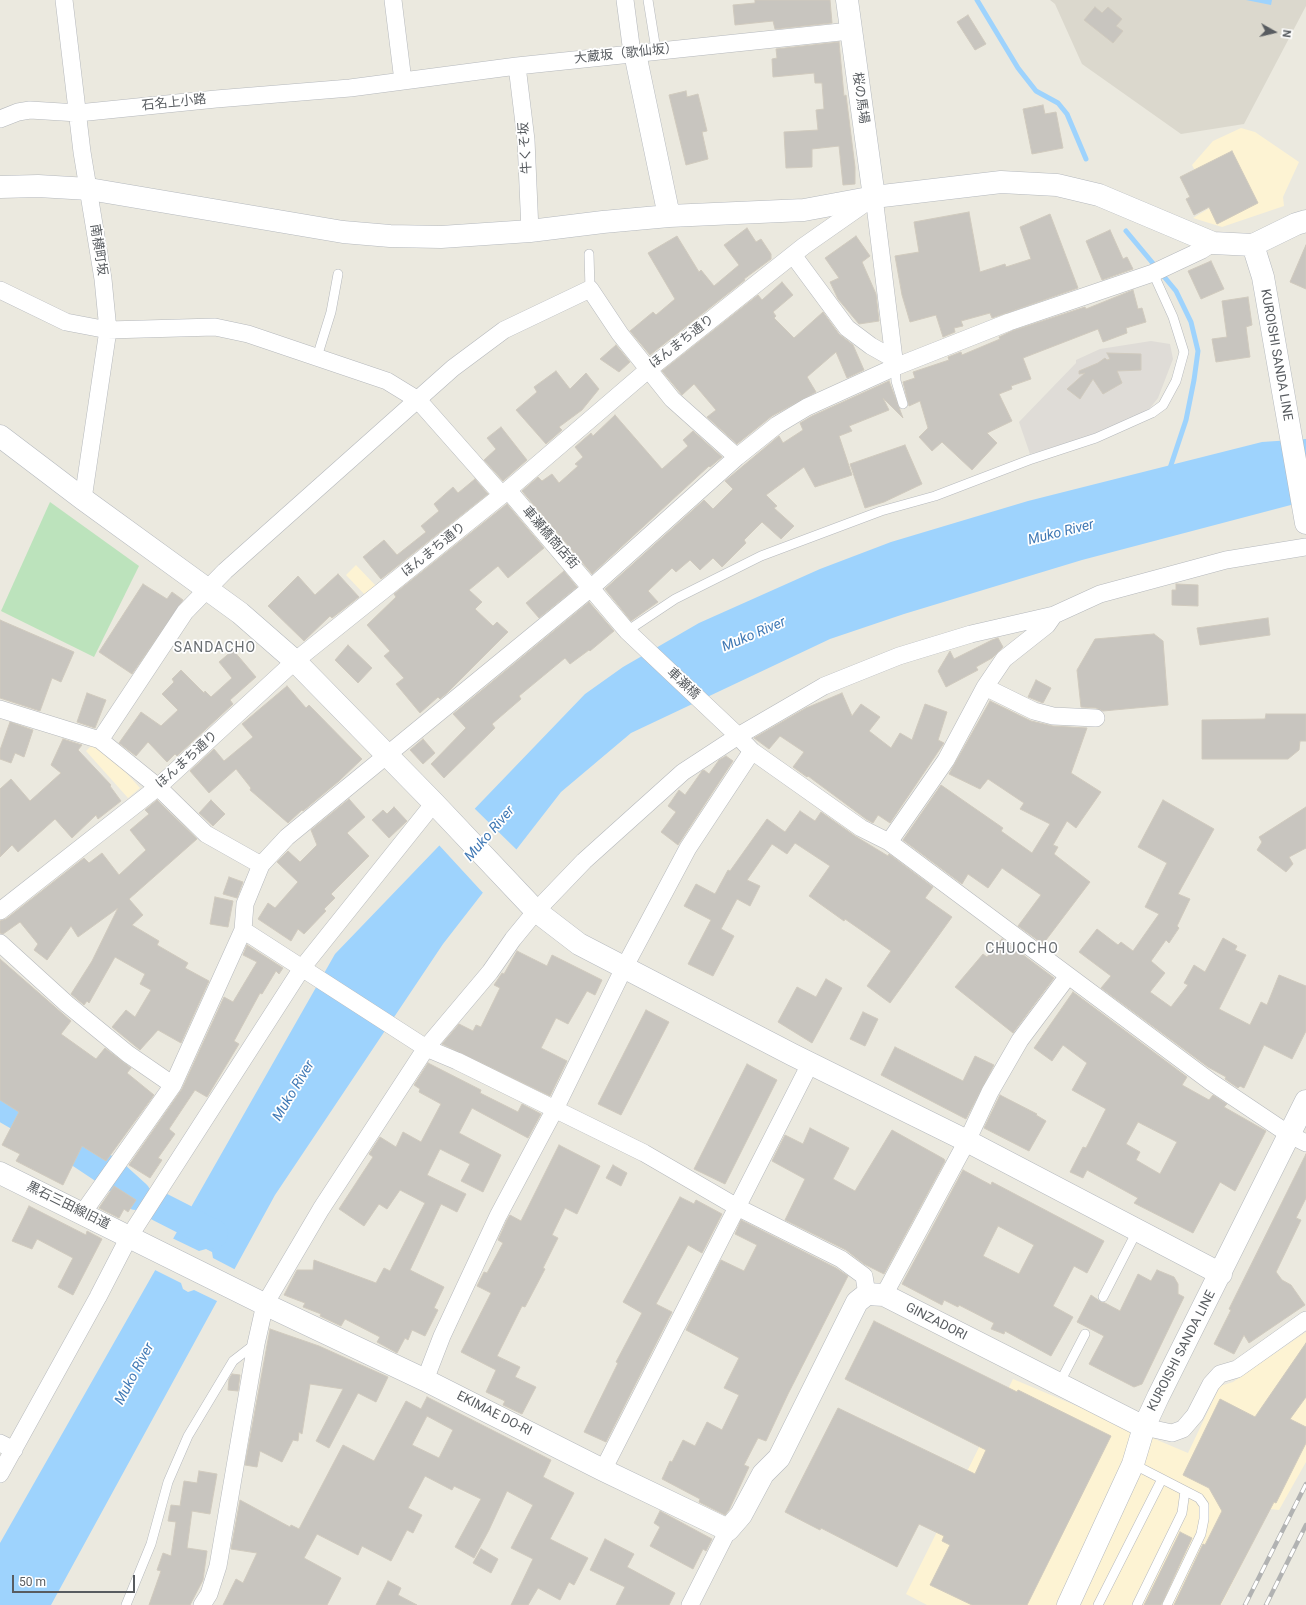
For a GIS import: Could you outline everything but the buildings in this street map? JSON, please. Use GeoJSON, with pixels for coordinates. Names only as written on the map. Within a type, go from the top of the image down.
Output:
{"type":"FeatureCollection","features":[{"type":"Feature","properties":{"kind":"street","name":"南横町坂"},"geometry":{"type":"LineString","coordinates":[[64,0],[108,330],[83,499]]}},
{"type":"Feature","properties":{"kind":"street"},"geometry":{"type":"LineString","coordinates":[[393,0],[403,81]]}},
{"type":"Feature","properties":{"kind":"street"},"geometry":{"type":"LineString","coordinates":[[625,0],[635,58],[669,216]]}},
{"type":"Feature","properties":{"kind":"street","name":"桜の馬場"},"geometry":{"type":"LineString","coordinates":[[847,0],[850,31],[874,196]]}},
{"type":"Feature","properties":{"kind":"street","name":"大蔵坂（歌仙坂）"},"geometry":{"type":"LineString","coordinates":[[403,81],[517,66],[635,58],[656,50],[850,31]]}},
{"type":"Feature","properties":{"kind":"street","name":"牛くそ坂"},"geometry":{"type":"LineString","coordinates":[[517,66],[526,140],[530,231]]}},
{"type":"Feature","properties":{"kind":"street","name":"石名上小路"},"geometry":{"type":"LineString","coordinates":[[0,119],[18,112],[30,110],[78,113],[216,99],[350,88],[403,81]]}},
{"type":"Feature","properties":{"kind":"street"},"geometry":{"type":"LineString","coordinates":[[0,187],[38,186],[89,189],[343,232],[390,236],[441,237],[530,231],[669,216],[804,210],[874,196],[1001,182],[1056,185],[1099,195],[1213,243],[1253,245],[1296,224],[1306,221]]}},
{"type":"Feature","properties":{"kind":"street"},"geometry":{"type":"LineString","coordinates":[[874,196],[894,363]]}},
{"type":"Feature","properties":{"kind":"street","name":"ほんまち通り"},"geometry":{"type":"LineString","coordinates":[[0,911],[158,787],[295,662],[505,492],[649,369],[793,255],[874,196]]}},
{"type":"Feature","properties":{"kind":"street"},"geometry":{"type":"LineString","coordinates":[[82,1214],[173,1085],[243,930],[245,904],[261,865],[287,837],[592,587],[737,457],[777,424],[801,410],[894,363],[1159,270],[1202,250],[1213,243]]}},
{"type":"Feature","properties":{"kind":"street","name":"KUROISHI SANDA LINE"},"geometry":{"type":"LineString","coordinates":[[1253,245],[1263,277],[1306,523]]}},
{"type":"Feature","properties":{"kind":"street"},"geometry":{"type":"LineString","coordinates":[[793,255],[847,328],[894,363]]}},
{"type":"Feature","properties":{"kind":"street"},"geometry":{"type":"LineString","coordinates":[[100,740],[185,612],[207,588],[453,368],[504,330],[590,289],[620,334],[672,399],[737,457]]}},
{"type":"Feature","properties":{"kind":"street","name":"車瀬橋商店街"},"geometry":{"type":"LineString","coordinates":[[0,290],[66,322],[108,330],[215,327],[248,334],[387,381],[418,400],[592,587],[630,633]]}},
{"type":"Feature","properties":{"kind":"street"},"geometry":{"type":"LineString","coordinates":[[0,436],[83,499],[240,613],[295,662],[387,754],[534,908],[579,944],[810,1064],[967,1141],[1221,1274]]}},
{"type":"Feature","properties":{"kind":"street"},"geometry":{"type":"LineString","coordinates":[[202,1605],[209,1594],[218,1566],[262,1302],[423,1045],[490,972],[534,908],[683,772],[736,734],[824,686],[899,656],[971,634],[1054,615],[1100,594],[1226,560],[1306,547]]}},
{"type":"Feature","properties":{"kind":"street"},"geometry":{"type":"LineString","coordinates":[[889,842],[946,760],[985,687],[1004,659],[1047,625],[1054,615]]}},
{"type":"Feature","properties":{"kind":"street","name":"車瀬橋"},"geometry":{"type":"LineString","coordinates":[[630,633],[752,751],[861,828],[889,842],[1200,1074],[1298,1139]]}},
{"type":"Feature","properties":{"kind":"street"},"geometry":{"type":"LineString","coordinates":[[985,687],[1034,711],[1053,716],[1096,718]]}},
{"type":"Feature","properties":{"kind":"street"},"geometry":{"type":"LineString","coordinates":[[0,709],[100,740],[158,787],[206,834],[261,865]]}},
{"type":"Feature","properties":{"kind":"street"},"geometry":{"type":"LineString","coordinates":[[425,1380],[442,1336],[498,1216],[555,1109],[624,968],[688,848],[752,751]]}},
{"type":"Feature","properties":{"kind":"street"},"geometry":{"type":"LineString","coordinates":[[0,1474],[7,1446],[132,1239],[305,969],[437,806]]}},
{"type":"Feature","properties":{"kind":"street"},"geometry":{"type":"LineString","coordinates":[[243,930],[423,1045],[644,1153],[737,1207],[841,1259],[864,1276],[875,1295]]}},
{"type":"Feature","properties":{"kind":"street"},"geometry":{"type":"LineString","coordinates":[[0,943],[62,1000],[128,1054],[173,1085]]}},
{"type":"Feature","properties":{"kind":"street"},"geometry":{"type":"LineString","coordinates":[[690,1605],[728,1530],[741,1515],[763,1474],[779,1458],[858,1302],[875,1295],[967,1141],[990,1092],[1020,1040],[1068,976]]}},
{"type":"Feature","properties":{"kind":"street"},"geometry":{"type":"LineString","coordinates":[[603,1470],[810,1064]]}},
{"type":"Feature","properties":{"kind":"street","name":"KUROISHI SANDA LINE"},"geometry":{"type":"LineString","coordinates":[[1068,1605],[1133,1464],[1144,1427],[1221,1274],[1298,1139],[1306,1101]]}},
{"type":"Feature","properties":{"kind":"street","name":"黒石三田線旧道"},"geometry":{"type":"LineString","coordinates":[[0,1173],[262,1302]]}},
{"type":"Feature","properties":{"kind":"street","name":"GINZADORI"},"geometry":{"type":"LineString","coordinates":[[875,1295],[1144,1427]]}},
{"type":"Feature","properties":{"kind":"street","name":"EKIMAE DO-RI"},"geometry":{"type":"LineString","coordinates":[[262,1302],[425,1380],[603,1470],[728,1530]]}},
{"type":"Feature","properties":{"kind":"street"},"geometry":{"type":"LineString","coordinates":[[1144,1427],[1172,1433],[1183,1429],[1195,1415],[1210,1384],[1220,1374],[1237,1369],[1306,1320]]}},
{"type":"Feature","properties":{"kind":"lane"},"geometry":{"type":"LineString","coordinates":[[648,0],[656,50]]}},
{"type":"Feature","properties":{"kind":"lane"},"geometry":{"type":"LineString","coordinates":[[589,254],[590,289]]}},
{"type":"Feature","properties":{"kind":"lane"},"geometry":{"type":"LineString","coordinates":[[630,633],[675,599],[761,556],[881,511],[935,496],[1029,460],[1096,438],[1152,413],[1163,405],[1176,381],[1184,352],[1159,270]]}},
{"type":"Feature","properties":{"kind":"lane"},"geometry":{"type":"LineString","coordinates":[[317,357],[331,312],[338,274]]}},
{"type":"Feature","properties":{"kind":"lane"},"geometry":{"type":"LineString","coordinates":[[894,363],[903,404]]}},
{"type":"Feature","properties":{"kind":"lane"},"geometry":{"type":"LineString","coordinates":[[1103,1297],[1137,1231]]}},
{"type":"Feature","properties":{"kind":"lane"},"geometry":{"type":"LineString","coordinates":[[1059,1385],[1085,1334]]}},
{"type":"Feature","properties":{"kind":"lane"},"geometry":{"type":"LineString","coordinates":[[126,1605],[151,1544],[168,1482],[188,1436],[233,1361],[256,1344]]}},
{"type":"Feature","properties":{"kind":"lane"},"geometry":{"type":"LineString","coordinates":[[1133,1464],[1199,1498],[1204,1505],[1204,1519],[1201,1534],[1168,1605]]}},
{"type":"Feature","properties":{"kind":"lane"},"geometry":{"type":"LineString","coordinates":[[1098,1605],[1162,1479]]}},
{"type":"Feature","properties":{"kind":"lane"},"geometry":{"type":"LineString","coordinates":[[1137,1605],[1182,1513],[1185,1491]]}},
{"type":"Feature","properties":{"kind":"shaded area"},"geometry":{"type":"Polygon","coordinates":[[[1050,0],[1306,0],[1306,6],[1244,124],[1181,134],[1082,64],[1055,4],[1050,0]]]}},
{"type":"Feature","properties":{"kind":"shaded area"},"geometry":{"type":"Polygon","coordinates":[[[1241,128],[1255,132],[1299,162],[1283,197],[1284,206],[1222,227],[1193,218],[1213,206],[1192,165],[1213,141],[1241,128]]]}},
{"type":"Feature","properties":{"kind":"shaded area"},"geometry":{"type":"Polygon","coordinates":[[[1151,341],[1170,344],[1173,359],[1158,398],[1150,408],[1117,428],[1030,454],[1019,422],[1076,363],[1076,360],[1100,349],[1151,341]]]}},
{"type":"Feature","properties":{"kind":"shaded area"},"geometry":{"type":"Polygon","coordinates":[[[356,565],[376,586],[366,596],[346,575],[356,565]]]}},
{"type":"Feature","properties":{"kind":"shaded area"},"geometry":{"type":"Polygon","coordinates":[[[94,743],[121,767],[140,788],[128,798],[86,751],[94,743]]]}},
{"type":"Feature","properties":{"kind":"shaded area"},"geometry":{"type":"Polygon","coordinates":[[[1306,1332],[1306,1462],[1279,1510],[1270,1509],[1221,1605],[927,1605],[906,1594],[1013,1379],[1188,1453],[1220,1386],[1233,1382],[1306,1332]]]}},
{"type":"Feature","properties":{"kind":"green space"},"geometry":{"type":"Polygon","coordinates":[[[50,502],[139,566],[94,657],[1,611],[50,502]]]}},
{"type":"Feature","properties":{"kind":"water"},"geometry":{"type":"Polygon","coordinates":[[[1246,0],[1272,0],[1271,5],[1246,0]]]}},
{"type":"Feature","properties":{"kind":"water","name":"Muko River"},"geometry":{"type":"Polygon","coordinates":[[[1306,439],[1306,501],[1082,560],[904,614],[830,639],[631,733],[561,792],[443,944],[275,1195],[51,1605],[0,1605],[0,1543],[335,954],[585,694],[623,667],[699,623],[820,569],[891,542],[1028,501],[1262,442],[1306,439]]]}},
{"type":"Feature","properties":{"kind":"pier"},"geometry":{"type":"Polygon","coordinates":[[[473,807],[518,851],[484,894],[438,844],[473,807]]]}},
{"type":"Feature","properties":{"kind":"pier"},"geometry":{"type":"Polygon","coordinates":[[[172,1238],[199,1251],[206,1249],[212,1252],[213,1258],[236,1270],[219,1302],[194,1290],[188,1292],[183,1289],[181,1283],[153,1269],[172,1238]]]}},
{"type":"Feature","properties":{"kind":"waterway"},"geometry":{"type":"LineString","coordinates":[[977,0],[1018,68],[1036,91],[1058,103],[1067,114],[1086,159]]}},
{"type":"Feature","properties":{"kind":"waterway"},"geometry":{"type":"LineString","coordinates":[[1126,231],[1176,291],[1191,322],[1198,351],[1186,420],[1169,471]]}},
{"type":"Feature","properties":{"kind":"waterway"},"geometry":{"type":"LineString","coordinates":[[0,1105],[64,1142],[115,1176],[136,1195]]}},
{"type":"Feature","properties":{"kind":"waterway"},"geometry":{"type":"LineString","coordinates":[[158,1206],[213,1234]]}},
{"type":"Feature","properties":{"kind":"railway"},"geometry":{"type":"LineString","coordinates":[[1245,1605],[1306,1484]]}},
{"type":"Feature","properties":{"kind":"railway"},"geometry":{"type":"LineString","coordinates":[[1266,1605],[1306,1525]]}},
{"type":"Feature","properties":{"kind":"district","name":"SANDACHO"},"geometry":{"type":"Point","coordinates":[215,648]}},
{"type":"Feature","properties":{"kind":"district","name":"CHUOCHO"},"geometry":{"type":"Point","coordinates":[1022,949]}}]}
